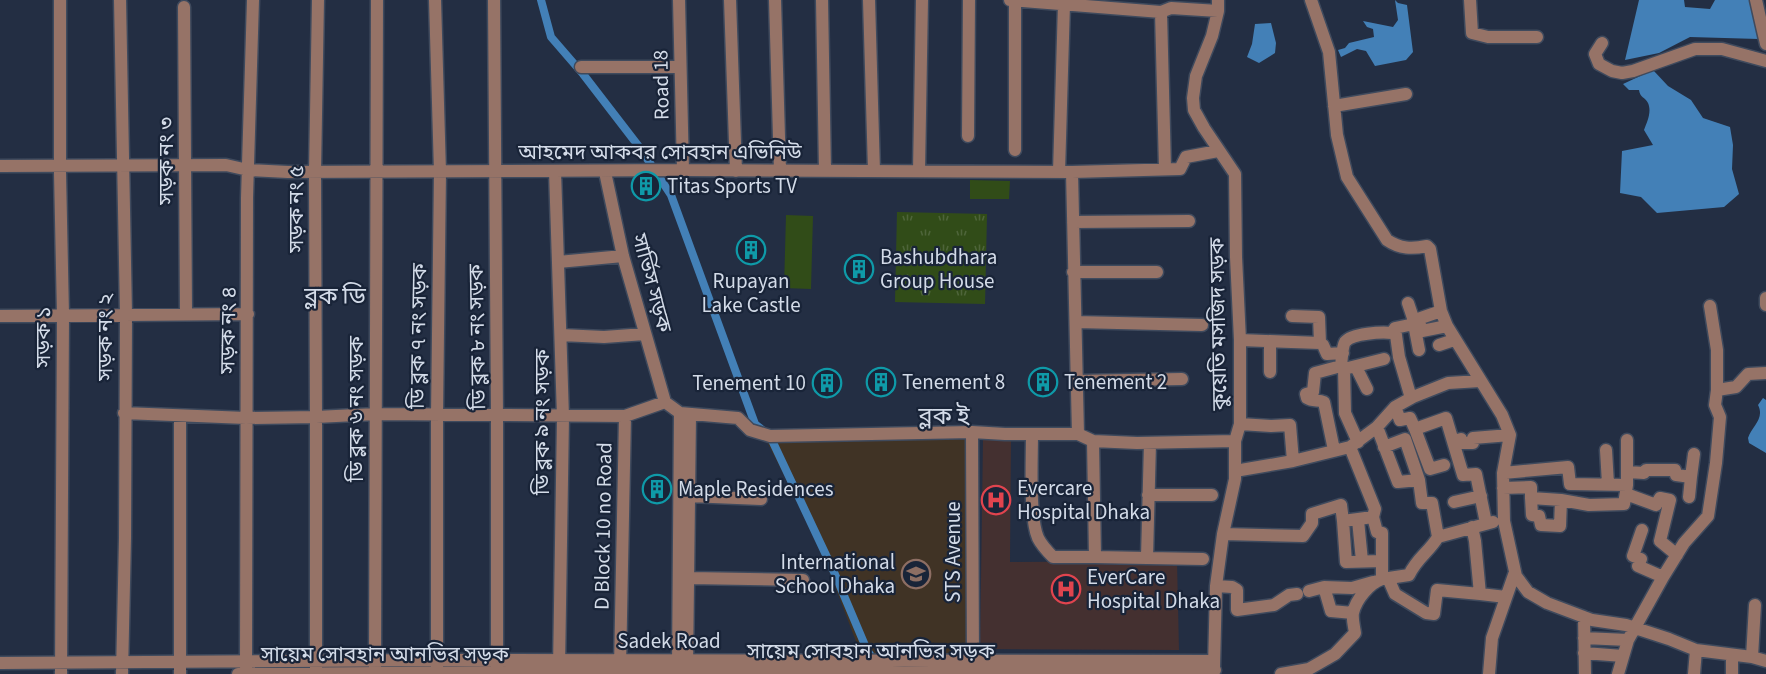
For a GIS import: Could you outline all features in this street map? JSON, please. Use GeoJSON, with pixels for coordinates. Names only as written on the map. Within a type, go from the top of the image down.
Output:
{"type":"FeatureCollection","features":[{"type":"Feature","properties":{"kind":"street","name":"সড়ক ১"},"geometry":{"type":"LineString","coordinates":[[60,0],[63,315],[61,668]]}},
{"type":"Feature","properties":{"kind":"street","name":"সড়ক নং ২"},"geometry":{"type":"LineString","coordinates":[[120,0],[126,314],[123,668]]}},
{"type":"Feature","properties":{"kind":"street","name":"সড়ক নং ৪"},"geometry":{"type":"LineString","coordinates":[[246,667],[248,170],[253,0]]}},
{"type":"Feature","properties":{"kind":"street","name":"সড়ক নং ৫"},"geometry":{"type":"LineString","coordinates":[[316,674],[315,172],[318,0]]}},
{"type":"Feature","properties":{"kind":"street","name":"ডি ব্লক ৬ নং সড়ক"},"geometry":{"type":"LineString","coordinates":[[375,674],[377,0]]}},
{"type":"Feature","properties":{"kind":"street","name":"ডি ব্লক ৭ নং সড়ক"},"geometry":{"type":"LineString","coordinates":[[435,0],[440,172],[436,415],[436,674]]}},
{"type":"Feature","properties":{"kind":"street","name":"ডি ব্লক ৮ নং সড়ক"},"geometry":{"type":"LineString","coordinates":[[494,0],[496,674]]}},
{"type":"Feature","properties":{"kind":"street","name":"Road 18"},"geometry":{"type":"LineString","coordinates":[[677,170],[679,0]]}},
{"type":"Feature","properties":{"kind":"street"},"geometry":{"type":"LineString","coordinates":[[730,0],[736,171]]}},
{"type":"Feature","properties":{"kind":"street"},"geometry":{"type":"LineString","coordinates":[[775,0],[780,171]]}},
{"type":"Feature","properties":{"kind":"street"},"geometry":{"type":"LineString","coordinates":[[822,0],[825,171]]}},
{"type":"Feature","properties":{"kind":"street"},"geometry":{"type":"LineString","coordinates":[[870,0],[874,171]]}},
{"type":"Feature","properties":{"kind":"street"},"geometry":{"type":"LineString","coordinates":[[919,171],[922,0]]}},
{"type":"Feature","properties":{"kind":"street"},"geometry":{"type":"LineString","coordinates":[[968,136],[969,0]]}},
{"type":"Feature","properties":{"kind":"street"},"geometry":{"type":"LineString","coordinates":[[1010,0],[1064,4],[1218,6]]}},
{"type":"Feature","properties":{"kind":"street"},"geometry":{"type":"LineString","coordinates":[[1015,150],[1022,0]]}},
{"type":"Feature","properties":{"kind":"street"},"geometry":{"type":"LineString","coordinates":[[1311,0],[1329,52],[1337,135],[1347,177],[1387,240],[1395,246],[1414,248],[1427,246],[1430,249],[1441,311],[1455,340],[1502,415],[1510,435],[1503,473],[1504,521],[1516,576],[1528,592],[1547,603],[1584,617],[1635,628],[1696,650],[1766,661]]}},
{"type":"Feature","properties":{"kind":"street"},"geometry":{"type":"LineString","coordinates":[[1470,0],[1472,33],[1488,37],[1537,37]]}},
{"type":"Feature","properties":{"kind":"street"},"geometry":{"type":"LineString","coordinates":[[1756,0],[1766,44]]}},
{"type":"Feature","properties":{"kind":"street"},"geometry":{"type":"LineString","coordinates":[[1059,172],[1064,4]]}},
{"type":"Feature","properties":{"kind":"street"},"geometry":{"type":"LineString","coordinates":[[1167,5],[1165,169],[1180,169],[1186,157],[1218,151]]}},
{"type":"Feature","properties":{"kind":"street","name":"সড়ক নং ৩"},"geometry":{"type":"LineString","coordinates":[[184,6],[186,314]]}},
{"type":"Feature","properties":{"kind":"street","name":"কুয়েতি মসজিদ সড়ক"},"geometry":{"type":"LineString","coordinates":[[1215,668],[1216,586],[1222,534],[1235,471],[1235,441],[1240,424],[1235,174],[1218,151],[1194,110],[1193,98],[1196,76],[1212,36],[1218,6]]}},
{"type":"Feature","properties":{"kind":"street"},"geometry":{"type":"LineString","coordinates":[[1602,43],[1596,54],[1599,64],[1622,73],[1634,71],[1695,49],[1722,50],[1766,61]]}},
{"type":"Feature","properties":{"kind":"street"},"geometry":{"type":"LineString","coordinates":[[581,67],[680,67]]}},
{"type":"Feature","properties":{"kind":"street"},"geometry":{"type":"LineString","coordinates":[[1334,106],[1406,94]]}},
{"type":"Feature","properties":{"kind":"street","name":"আহমেদ আকবর সোবহান এভিনিউ"},"geometry":{"type":"LineString","coordinates":[[0,166],[60,169],[186,169],[226,173],[248,170],[315,172],[677,170],[1072,172],[1165,169]]}},
{"type":"Feature","properties":{"kind":"street","name":"আহমেদ আকবর সোবহান এভিনিউ"},"geometry":{"type":"LineString","coordinates":[[0,173],[60,169]]}},
{"type":"Feature","properties":{"kind":"street","name":"ডি ব্লক ৯ নং সড়ক"},"geometry":{"type":"LineString","coordinates":[[555,171],[563,417],[559,669]]}},
{"type":"Feature","properties":{"kind":"street","name":"সার্ভিস সড়ক"},"geometry":{"type":"LineString","coordinates":[[605,172],[623,256],[664,402]]}},
{"type":"Feature","properties":{"kind":"street"},"geometry":{"type":"LineString","coordinates":[[1072,172],[1078,434]]}},
{"type":"Feature","properties":{"kind":"street"},"geometry":{"type":"LineString","coordinates":[[1073,222],[1189,222]]}},
{"type":"Feature","properties":{"kind":"street"},"geometry":{"type":"LineString","coordinates":[[558,262],[623,256]]}},
{"type":"Feature","properties":{"kind":"street"},"geometry":{"type":"LineString","coordinates":[[1073,272],[1157,272]]}},
{"type":"Feature","properties":{"kind":"street"},"geometry":{"type":"LineString","coordinates":[[1766,297],[1766,305]]}},
{"type":"Feature","properties":{"kind":"street"},"geometry":{"type":"LineString","coordinates":[[1408,303],[1415,321],[1419,350]]}},
{"type":"Feature","properties":{"kind":"street"},"geometry":{"type":"LineString","coordinates":[[1618,674],[1628,640],[1663,577],[1708,516],[1720,417],[1715,405],[1717,350],[1710,306]]}},
{"type":"Feature","properties":{"kind":"street"},"geometry":{"type":"LineString","coordinates":[[1441,311],[1395,328],[1392,333],[1352,337],[1344,344],[1343,353],[1347,367],[1345,413],[1375,509],[1373,517],[1377,532],[1382,533],[1382,579],[1395,594],[1426,613],[1434,614],[1437,586],[1506,597]]}},
{"type":"Feature","properties":{"kind":"street"},"geometry":{"type":"LineString","coordinates":[[0,316],[248,314]]}},
{"type":"Feature","properties":{"kind":"street"},"geometry":{"type":"LineString","coordinates":[[1292,316],[1319,317],[1320,343],[1327,354],[1343,353]]}},
{"type":"Feature","properties":{"kind":"street"},"geometry":{"type":"LineString","coordinates":[[1415,321],[1422,331],[1448,326]]}},
{"type":"Feature","properties":{"kind":"street"},"geometry":{"type":"LineString","coordinates":[[1076,322],[1202,325]]}},
{"type":"Feature","properties":{"kind":"street"},"geometry":{"type":"LineString","coordinates":[[1395,328],[1399,357],[1410,398]]}},
{"type":"Feature","properties":{"kind":"street"},"geometry":{"type":"LineString","coordinates":[[561,335],[604,337],[645,334]]}},
{"type":"Feature","properties":{"kind":"street"},"geometry":{"type":"LineString","coordinates":[[1240,340],[1320,343]]}},
{"type":"Feature","properties":{"kind":"street"},"geometry":{"type":"LineString","coordinates":[[1270,340],[1270,372]]}},
{"type":"Feature","properties":{"kind":"street"},"geometry":{"type":"LineString","coordinates":[[1439,345],[1455,340]]}},
{"type":"Feature","properties":{"kind":"street"},"geometry":{"type":"LineString","coordinates":[[1334,450],[1324,402],[1312,401],[1307,398],[1306,394],[1313,392],[1316,373],[1384,359]]}},
{"type":"Feature","properties":{"kind":"street"},"geometry":{"type":"LineString","coordinates":[[1347,367],[1367,390]]}},
{"type":"Feature","properties":{"kind":"street"},"geometry":{"type":"LineString","coordinates":[[1717,390],[1736,387],[1749,374],[1766,373]]}},
{"type":"Feature","properties":{"kind":"street"},"geometry":{"type":"LineString","coordinates":[[1077,381],[1182,379]]}},
{"type":"Feature","properties":{"kind":"street"},"geometry":{"type":"LineString","coordinates":[[1235,471],[1293,461],[1354,444],[1377,427],[1395,407],[1410,398],[1448,383],[1480,381]]}},
{"type":"Feature","properties":{"kind":"street"},"geometry":{"type":"LineString","coordinates":[[124,413],[246,418],[376,414],[625,416],[664,402],[685,414],[738,418],[750,430],[770,435],[972,432],[1078,434],[1093,441],[1149,443],[1235,441]]}},
{"type":"Feature","properties":{"kind":"street"},"geometry":{"type":"LineString","coordinates":[[1395,407],[1400,420],[1410,418],[1430,469],[1444,465]]}},
{"type":"Feature","properties":{"kind":"street"},"geometry":{"type":"LineString","coordinates":[[683,669],[689,578],[689,496],[685,414]]}},
{"type":"Feature","properties":{"kind":"street"},"geometry":{"type":"LineString","coordinates":[[683,669],[685,414]]}},
{"type":"Feature","properties":{"kind":"street"},"geometry":{"type":"LineString","coordinates":[[180,416],[180,668]]}},
{"type":"Feature","properties":{"kind":"street","name":"D Block 10 no Road"},"geometry":{"type":"LineString","coordinates":[[620,669],[625,416]]}},
{"type":"Feature","properties":{"kind":"street"},"geometry":{"type":"LineString","coordinates":[[1415,429],[1445,417],[1463,475],[1476,474],[1486,523]]}},
{"type":"Feature","properties":{"kind":"street"},"geometry":{"type":"LineString","coordinates":[[1240,424],[1271,426],[1290,424],[1293,461]]}},
{"type":"Feature","properties":{"kind":"street"},"geometry":{"type":"LineString","coordinates":[[1377,427],[1398,482],[1419,480]]}},
{"type":"Feature","properties":{"kind":"street","name":"STS Avenue"},"geometry":{"type":"LineString","coordinates":[[972,432],[975,669]]}},
{"type":"Feature","properties":{"kind":"street"},"geometry":{"type":"LineString","coordinates":[[1032,434],[1034,522],[1038,537],[1053,557],[1203,559]]}},
{"type":"Feature","properties":{"kind":"street"},"geometry":{"type":"LineString","coordinates":[[1453,441],[1461,439],[1462,443],[1473,443],[1473,438],[1510,435]]}},
{"type":"Feature","properties":{"kind":"street"},"geometry":{"type":"LineString","coordinates":[[1216,586],[1232,587],[1237,590],[1237,610],[1274,605],[1289,595],[1324,587],[1352,588],[1382,579],[1409,575],[1415,563],[1434,545],[1438,537],[1432,503],[1421,502],[1419,480],[1405,439],[1384,447]]}},
{"type":"Feature","properties":{"kind":"street"},"geometry":{"type":"LineString","coordinates":[[1531,498],[1589,505],[1624,504],[1628,472],[1627,440]]}},
{"type":"Feature","properties":{"kind":"street"},"geometry":{"type":"LineString","coordinates":[[1093,441],[1095,557]]}},
{"type":"Feature","properties":{"kind":"street"},"geometry":{"type":"LineString","coordinates":[[1147,558],[1149,443]]}},
{"type":"Feature","properties":{"kind":"street"},"geometry":{"type":"LineString","coordinates":[[1606,450],[1608,484]]}},
{"type":"Feature","properties":{"kind":"street"},"geometry":{"type":"LineString","coordinates":[[1689,496],[1694,454]]}},
{"type":"Feature","properties":{"kind":"street"},"geometry":{"type":"LineString","coordinates":[[1503,473],[1568,467],[1570,484],[1608,484],[1627,490],[1656,505],[1660,498],[1670,500],[1660,541],[1677,555]]}},
{"type":"Feature","properties":{"kind":"street"},"geometry":{"type":"LineString","coordinates":[[1628,472],[1675,470],[1676,475],[1691,477]]}},
{"type":"Feature","properties":{"kind":"street"},"geometry":{"type":"LineString","coordinates":[[1503,488],[1531,487],[1532,515],[1539,516],[1540,525],[1560,526],[1561,500]]}},
{"type":"Feature","properties":{"kind":"street"},"geometry":{"type":"LineString","coordinates":[[1148,495],[1212,495]]}},
{"type":"Feature","properties":{"kind":"street"},"geometry":{"type":"LineString","coordinates":[[689,496],[761,499]]}},
{"type":"Feature","properties":{"kind":"street"},"geometry":{"type":"LineString","coordinates":[[1454,502],[1480,496]]}},
{"type":"Feature","properties":{"kind":"street"},"geometry":{"type":"LineString","coordinates":[[1222,534],[1303,536],[1312,524],[1312,514],[1341,505],[1346,561],[1382,561]]}},
{"type":"Feature","properties":{"kind":"street"},"geometry":{"type":"LineString","coordinates":[[1343,521],[1373,517]]}},
{"type":"Feature","properties":{"kind":"street"},"geometry":{"type":"LineString","coordinates":[[1358,520],[1362,561]]}},
{"type":"Feature","properties":{"kind":"street"},"geometry":{"type":"LineString","coordinates":[[1438,537],[1486,523],[1504,521]]}},
{"type":"Feature","properties":{"kind":"street"},"geometry":{"type":"LineString","coordinates":[[1472,527],[1480,594]]}},
{"type":"Feature","properties":{"kind":"street"},"geometry":{"type":"LineString","coordinates":[[1642,530],[1633,556],[1641,559],[1638,566],[1663,577]]}},
{"type":"Feature","properties":{"kind":"street"},"geometry":{"type":"LineString","coordinates":[[1489,674],[1492,638],[1515,572]]}},
{"type":"Feature","properties":{"kind":"street"},"geometry":{"type":"LineString","coordinates":[[689,578],[803,580]]}},
{"type":"Feature","properties":{"kind":"street"},"geometry":{"type":"LineString","coordinates":[[1281,674],[1309,669],[1335,654],[1355,633],[1353,613],[1364,593],[1382,579]]}},
{"type":"Feature","properties":{"kind":"street"},"geometry":{"type":"LineString","coordinates":[[1324,587],[1331,611],[1353,613]]}},
{"type":"Feature","properties":{"kind":"street"},"geometry":{"type":"LineString","coordinates":[[1752,657],[1755,605]]}},
{"type":"Feature","properties":{"kind":"street"},"geometry":{"type":"LineString","coordinates":[[1584,617],[1585,674]]}},
{"type":"Feature","properties":{"kind":"street"},"geometry":{"type":"LineString","coordinates":[[1584,638],[1628,640]]}},
{"type":"Feature","properties":{"kind":"street"},"geometry":{"type":"LineString","coordinates":[[1694,674],[1696,650]]}},
{"type":"Feature","properties":{"kind":"street"},"geometry":{"type":"LineString","coordinates":[[1584,653],[1623,656]]}},
{"type":"Feature","properties":{"kind":"street"},"geometry":{"type":"LineString","coordinates":[[1732,655],[1732,674]]}},
{"type":"Feature","properties":{"kind":"street"},"geometry":{"type":"LineString","coordinates":[[0,663],[61,668],[180,668],[246,667],[317,661],[497,660],[559,669]]}},
{"type":"Feature","properties":{"kind":"street","name":"Sadek Road"},"geometry":{"type":"LineString","coordinates":[[683,669],[850,667],[899,660],[975,669],[1215,668]]}},
{"type":"Feature","properties":{"kind":"street","name":"সায়েম সোবহান আনভির সড়ক"},"geometry":{"type":"LineString","coordinates":[[238,674],[246,667],[316,674],[496,674],[559,669],[683,669],[818,673],[850,667],[904,673],[975,669],[1039,672],[1165,672],[1215,668]]}},
{"type":"Feature","properties":{"kind":"shaded area"},"geometry":{"type":"Polygon","coordinates":[[[972,432],[970,669],[874,672],[860,652],[817,539],[764,436],[972,432]]]}},
{"type":"Feature","properties":{"kind":"shaded area","name":"Evercare Hospital Dhaka"},"geometry":{"type":"Polygon","coordinates":[[[983,439],[1011,439],[1010,562],[1177,561],[1179,650],[980,649],[983,439]]]}},
{"type":"Feature","properties":{"kind":"green space"},"geometry":{"type":"Polygon","coordinates":[[[970,180],[1010,181],[1009,199],[970,199],[970,180]]]}},
{"type":"Feature","properties":{"kind":"green space"},"geometry":{"type":"Polygon","coordinates":[[[897,212],[987,214],[985,304],[895,302],[897,212]]]}},
{"type":"Feature","properties":{"kind":"green space"},"geometry":{"type":"Polygon","coordinates":[[[786,215],[813,216],[811,289],[784,288],[786,215]]]}},
{"type":"Feature","properties":{"kind":"water"},"geometry":{"type":"Polygon","coordinates":[[[1395,0],[1407,5],[1413,52],[1406,60],[1375,66],[1366,51],[1357,49],[1341,57],[1338,50],[1345,48],[1349,43],[1374,37],[1373,29],[1367,27],[1363,21],[1393,27],[1398,20],[1395,0]]]}},
{"type":"Feature","properties":{"kind":"water"},"geometry":{"type":"Polygon","coordinates":[[[1639,0],[1684,0],[1685,7],[1710,9],[1715,0],[1753,0],[1759,39],[1690,37],[1659,53],[1625,60],[1639,0]]]}},
{"type":"Feature","properties":{"kind":"water"},"geometry":{"type":"Polygon","coordinates":[[[1271,23],[1276,43],[1275,53],[1259,63],[1247,57],[1255,24],[1271,23]]]}},
{"type":"Feature","properties":{"kind":"water"},"geometry":{"type":"Polygon","coordinates":[[[1653,70],[1668,86],[1691,100],[1703,118],[1730,127],[1733,145],[1732,169],[1739,194],[1724,207],[1657,213],[1641,197],[1620,193],[1622,151],[1653,145],[1644,130],[1648,120],[1648,103],[1640,95],[1639,90],[1629,90],[1623,84],[1653,70]]]}},
{"type":"Feature","properties":{"kind":"water"},"geometry":{"type":"Polygon","coordinates":[[[1763,398],[1766,400],[1766,453],[1749,443],[1748,438],[1759,418],[1758,405],[1763,398]]]}},
{"type":"Feature","properties":{"kind":"waterway"},"geometry":{"type":"LineString","coordinates":[[541,0],[551,37],[583,74],[640,148],[671,195],[755,424],[770,436],[834,572],[867,650],[875,662]]}},
{"type":"Feature","properties":{"kind":"place","name":"Titas Sports TV"},"geometry":{"type":"Point","coordinates":[646,186]}},
{"type":"Feature","properties":{"kind":"place","name":"Rupayan Lake Castle"},"geometry":{"type":"Point","coordinates":[751,250]}},
{"type":"Feature","properties":{"kind":"place","name":"Bashubdhara Group House"},"geometry":{"type":"Point","coordinates":[859,269]}},
{"type":"Feature","properties":{"kind":"place","name":"Tenement 8"},"geometry":{"type":"Point","coordinates":[881,382]}},
{"type":"Feature","properties":{"kind":"place","name":"Tenement 2"},"geometry":{"type":"Point","coordinates":[1043,382]}},
{"type":"Feature","properties":{"kind":"place","name":"Tenement 10"},"geometry":{"type":"Point","coordinates":[827,383]}},
{"type":"Feature","properties":{"kind":"place","name":"Maple Residences"},"geometry":{"type":"Point","coordinates":[657,489]}},
{"type":"Feature","properties":{"kind":"place","name":"Evercare Hospital Dhaka"},"geometry":{"type":"Point","coordinates":[996,500]}},
{"type":"Feature","properties":{"kind":"place","name":"International School Dhaka"},"geometry":{"type":"Point","coordinates":[916,574]}},
{"type":"Feature","properties":{"kind":"place","name":"EverCare Hospital Dhaka"},"geometry":{"type":"Point","coordinates":[1066,589]}},
{"type":"Feature","properties":{"kind":"district","name":"ব্লক ডি"},"geometry":{"type":"Point","coordinates":[335,296]}},
{"type":"Feature","properties":{"kind":"district","name":"ব্লক ই"},"geometry":{"type":"Point","coordinates":[944,416]}}]}
